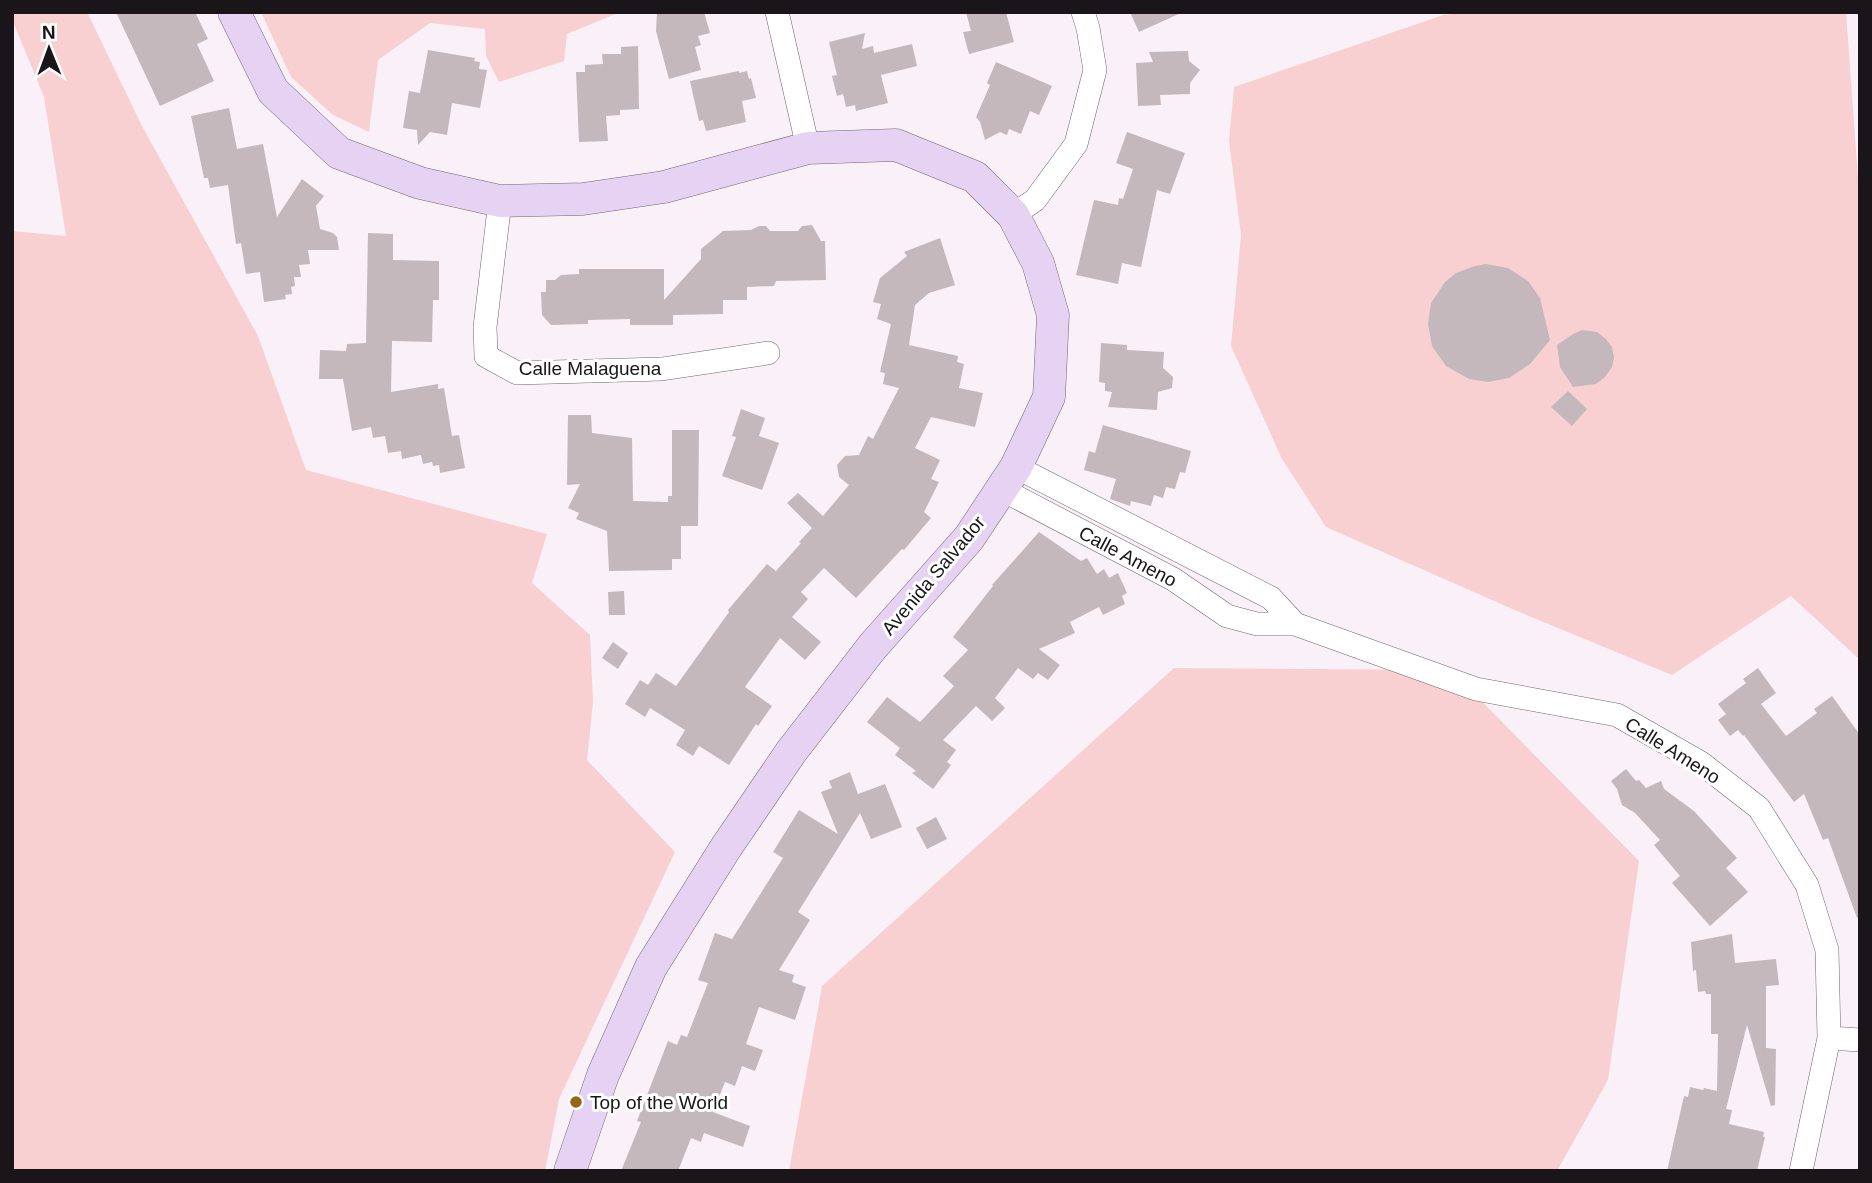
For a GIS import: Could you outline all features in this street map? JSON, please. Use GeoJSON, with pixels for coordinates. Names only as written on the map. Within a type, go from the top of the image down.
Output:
{"type":"FeatureCollection","features":[{"type":"Feature","properties":{"kind":"street","name":"Avenida Salvador"},"geometry":{"type":"LineString","coordinates":[[234,12],[273,91],[339,153],[420,183],[500,201],[583,200],[664,187],[808,148],[897,145],[975,177],[1013,215],[1038,263],[1053,315],[1049,397],[1008,478],[969,538],[873,646],[791,752],[717,860],[651,967],[603,1075],[570,1171]]}},
{"type":"Feature","properties":{"kind":"street"},"geometry":{"type":"LineString","coordinates":[[777,12],[808,148]]}},
{"type":"Feature","properties":{"kind":"street"},"geometry":{"type":"LineString","coordinates":[[1013,215],[1035,200],[1076,144],[1095,70],[1083,12]]}},
{"type":"Feature","properties":{"kind":"street","name":"Calle Malaguena"},"geometry":{"type":"LineString","coordinates":[[500,201],[485,327],[486,356],[517,373],[662,369],[768,353]]}},
{"type":"Feature","properties":{"kind":"street","name":"Calle Ameno"},"geometry":{"type":"LineString","coordinates":[[1008,478],[1173,579],[1227,616],[1257,624],[1295,624],[1476,689],[1617,715],[1701,763],[1759,808],[1807,885],[1826,950],[1829,1038],[1801,1171]]}},
{"type":"Feature","properties":{"kind":"street","name":"Calle Ameno"},"geometry":{"type":"LineString","coordinates":[[1008,478],[1271,598],[1295,624]]}},
{"type":"Feature","properties":{"kind":"street"},"geometry":{"type":"LineString","coordinates":[[1829,1038],[1860,1040]]}},
{"type":"Feature","properties":{"kind":"shaded area"},"geometry":{"type":"Polygon","coordinates":[[[12,12],[87,12],[142,126],[258,336],[306,470],[547,534],[532,583],[590,635],[593,702],[587,760],[675,852],[559,1099],[545,1171],[12,1171],[12,231],[66,236],[44,97],[12,19],[12,12]]]}},
{"type":"Feature","properties":{"kind":"shaded area"},"geometry":{"type":"Polygon","coordinates":[[[261,12],[620,12],[567,34],[564,61],[499,82],[486,56],[485,29],[430,23],[378,60],[369,132],[333,115],[291,77],[261,12]]]}},
{"type":"Feature","properties":{"kind":"shaded area"},"geometry":{"type":"Polygon","coordinates":[[[1480,12],[1846,12],[1860,206],[1860,660],[1791,596],[1672,675],[1517,611],[1326,527],[1282,459],[1231,346],[1241,235],[1229,141],[1234,87],[1443,15],[1480,12]]]}},
{"type":"Feature","properties":{"kind":"shaded area"},"geometry":{"type":"Polygon","coordinates":[[[1174,668],[1451,670],[1639,861],[1608,1080],[1557,1171],[789,1171],[822,986],[1174,668]]]}},
{"type":"Feature","properties":{"kind":"building"},"geometry":{"type":"Polygon","coordinates":[[[116,12],[195,12],[208,39],[197,44],[214,81],[160,106],[116,12]]]}},
{"type":"Feature","properties":{"kind":"building"},"geometry":{"type":"Polygon","coordinates":[[[657,12],[704,12],[710,33],[698,36],[701,45],[695,47],[701,70],[669,79],[656,31],[657,12]]]}},
{"type":"Feature","properties":{"kind":"building"},"geometry":{"type":"Polygon","coordinates":[[[966,12],[1006,12],[1014,42],[969,54],[963,32],[971,31],[966,12]]]}},
{"type":"Feature","properties":{"kind":"building"},"geometry":{"type":"Polygon","coordinates":[[[1130,12],[1183,12],[1139,32],[1130,12]]]}},
{"type":"Feature","properties":{"kind":"building"},"geometry":{"type":"Polygon","coordinates":[[[865,33],[862,49],[873,46],[874,53],[912,44],[917,66],[881,75],[888,103],[856,111],[855,105],[846,107],[843,94],[837,96],[832,76],[837,75],[829,42],[865,33]]]}},
{"type":"Feature","properties":{"kind":"building"},"geometry":{"type":"Polygon","coordinates":[[[638,46],[639,109],[620,110],[620,115],[606,116],[608,141],[579,142],[576,72],[585,72],[585,65],[603,64],[602,54],[621,54],[621,47],[638,46]]]}},
{"type":"Feature","properties":{"kind":"building"},"geometry":{"type":"Polygon","coordinates":[[[428,50],[475,58],[474,61],[480,62],[479,69],[487,70],[480,108],[452,103],[447,135],[430,132],[418,145],[417,130],[403,128],[409,91],[420,93],[428,50]]]}},
{"type":"Feature","properties":{"kind":"building"},"geometry":{"type":"Polygon","coordinates":[[[1188,51],[1189,61],[1200,70],[1190,83],[1190,94],[1160,95],[1161,105],[1138,106],[1136,63],[1153,62],[1149,52],[1188,51]]]}},
{"type":"Feature","properties":{"kind":"building"},"geometry":{"type":"Polygon","coordinates":[[[996,62],[1052,86],[1039,115],[1030,111],[1021,134],[1009,129],[1007,135],[1000,132],[985,140],[976,117],[990,85],[987,83],[996,62]]]}},
{"type":"Feature","properties":{"kind":"building"},"geometry":{"type":"Polygon","coordinates":[[[747,71],[756,98],[742,101],[746,122],[706,131],[703,120],[699,121],[690,81],[747,71]]]}},
{"type":"Feature","properties":{"kind":"building"},"geometry":{"type":"Polygon","coordinates":[[[229,108],[237,149],[263,144],[277,217],[302,179],[324,196],[316,206],[320,229],[337,237],[339,250],[308,250],[310,264],[299,265],[301,277],[294,277],[295,286],[291,287],[292,294],[285,295],[286,299],[264,302],[260,272],[246,274],[241,243],[236,244],[228,185],[210,188],[208,178],[204,178],[191,116],[229,108]]]}},
{"type":"Feature","properties":{"kind":"building"},"geometry":{"type":"Polygon","coordinates":[[[1127,132],[1185,153],[1170,194],[1157,190],[1141,267],[1122,263],[1118,284],[1076,275],[1094,200],[1118,205],[1119,198],[1123,199],[1133,169],[1116,163],[1127,132]]]}},
{"type":"Feature","properties":{"kind":"building"},"geometry":{"type":"Polygon","coordinates":[[[812,225],[821,241],[825,241],[826,280],[776,281],[774,286],[747,287],[747,300],[723,300],[723,314],[673,315],[673,325],[630,325],[630,319],[588,320],[588,324],[551,325],[542,315],[541,292],[546,292],[546,280],[555,280],[561,275],[579,274],[579,269],[664,269],[664,300],[701,259],[701,249],[723,231],[751,230],[766,226],[770,231],[798,231],[802,226],[812,225]]]}},
{"type":"Feature","properties":{"kind":"building"},"geometry":{"type":"Polygon","coordinates":[[[368,233],[393,234],[393,260],[439,261],[439,300],[433,300],[432,342],[392,341],[391,392],[438,384],[438,389],[444,388],[452,436],[459,435],[465,468],[440,473],[439,465],[433,466],[432,462],[423,464],[421,455],[402,459],[401,451],[388,453],[385,436],[373,438],[371,427],[352,431],[343,379],[319,379],[320,350],[346,351],[347,344],[366,343],[368,233]]]}},
{"type":"Feature","properties":{"kind":"building"},"geometry":{"type":"Polygon","coordinates":[[[940,238],[955,285],[929,293],[915,305],[909,345],[958,356],[957,362],[964,364],[959,388],[983,393],[975,427],[931,417],[915,448],[940,460],[931,479],[939,482],[924,512],[931,518],[904,550],[902,549],[856,598],[824,568],[801,592],[808,599],[792,617],[821,642],[805,660],[780,638],[745,687],[772,706],[758,726],[756,724],[729,765],[699,746],[693,756],[676,745],[685,730],[650,708],[645,717],[625,704],[640,680],[648,685],[656,673],[676,686],[728,610],[767,564],[776,571],[801,543],[799,542],[812,528],[787,503],[798,493],[823,516],[849,485],[839,477],[837,465],[845,456],[859,455],[868,436],[873,439],[899,388],[883,384],[885,373],[880,372],[891,324],[877,319],[881,304],[873,302],[880,278],[907,256],[904,252],[940,238]]]}},
{"type":"Feature","properties":{"kind":"building"},"geometry":{"type":"Polygon","coordinates":[[[1486,264],[1508,268],[1528,281],[1540,298],[1550,340],[1530,364],[1509,378],[1488,382],[1469,379],[1446,366],[1432,346],[1428,324],[1431,303],[1445,282],[1456,273],[1486,264]]]}},
{"type":"Feature","properties":{"kind":"building"},"geometry":{"type":"Polygon","coordinates":[[[1582,330],[1597,332],[1606,339],[1612,347],[1614,358],[1612,367],[1596,384],[1573,387],[1560,367],[1557,345],[1582,330]]]}},
{"type":"Feature","properties":{"kind":"building"},"geometry":{"type":"Polygon","coordinates":[[[1101,343],[1127,345],[1127,350],[1164,352],[1163,368],[1173,377],[1172,388],[1158,392],[1157,410],[1108,407],[1112,392],[1105,391],[1105,383],[1099,382],[1101,343]]]}},
{"type":"Feature","properties":{"kind":"building"},"geometry":{"type":"Polygon","coordinates":[[[1568,391],[1587,409],[1572,426],[1551,407],[1568,391]]]}},
{"type":"Feature","properties":{"kind":"building"},"geometry":{"type":"Polygon","coordinates":[[[741,409],[765,418],[759,436],[779,443],[762,490],[722,476],[736,437],[732,436],[741,409]]]}},
{"type":"Feature","properties":{"kind":"building"},"geometry":{"type":"Polygon","coordinates":[[[568,415],[591,415],[592,433],[632,438],[633,501],[668,502],[668,496],[672,496],[672,430],[699,430],[698,526],[681,526],[681,559],[672,559],[672,570],[609,571],[607,531],[576,519],[579,513],[568,508],[580,484],[567,485],[568,415]]]}},
{"type":"Feature","properties":{"kind":"building"},"geometry":{"type":"Polygon","coordinates":[[[1103,425],[1191,451],[1185,473],[1180,472],[1175,489],[1166,487],[1163,498],[1154,495],[1151,506],[1131,501],[1130,506],[1110,499],[1116,479],[1084,470],[1089,451],[1095,453],[1103,425]]]}},
{"type":"Feature","properties":{"kind":"building"},"geometry":{"type":"Polygon","coordinates":[[[1039,532],[1081,561],[1087,558],[1097,574],[1104,569],[1109,578],[1118,573],[1127,593],[1122,596],[1125,604],[1103,615],[1099,607],[1070,622],[1075,633],[1039,649],[1060,665],[1048,680],[1038,673],[1033,679],[1018,668],[995,698],[1005,708],[992,721],[976,706],[943,740],[956,750],[947,762],[951,765],[933,789],[895,755],[900,748],[867,722],[887,697],[920,722],[954,686],[943,676],[968,650],[953,637],[992,585],[1039,532]]]}},
{"type":"Feature","properties":{"kind":"building"},"geometry":{"type":"Polygon","coordinates":[[[624,591],[625,615],[609,615],[608,592],[624,591]]]}},
{"type":"Feature","properties":{"kind":"building"},"geometry":{"type":"Polygon","coordinates":[[[613,642],[628,653],[618,669],[602,658],[613,642]]]}},
{"type":"Feature","properties":{"kind":"building"},"geometry":{"type":"Polygon","coordinates":[[[1758,668],[1776,693],[1761,704],[1786,736],[1817,713],[1814,709],[1832,696],[1860,735],[1860,917],[1857,918],[1828,838],[1823,840],[1804,794],[1794,802],[1744,735],[1738,730],[1730,736],[1718,720],[1726,714],[1718,704],[1746,683],[1743,679],[1758,668]]]}},
{"type":"Feature","properties":{"kind":"building"},"geometry":{"type":"Polygon","coordinates":[[[1626,769],[1646,788],[1661,781],[1664,789],[1694,811],[1737,858],[1726,868],[1748,892],[1710,926],[1672,883],[1680,876],[1654,845],[1660,840],[1635,813],[1622,805],[1617,789],[1611,781],[1626,769]]]}},
{"type":"Feature","properties":{"kind":"building"},"geometry":{"type":"Polygon","coordinates":[[[850,772],[858,794],[885,784],[902,827],[871,839],[860,813],[798,912],[810,920],[779,970],[794,975],[792,982],[806,987],[795,1020],[759,1007],[746,1044],[763,1050],[755,1071],[742,1066],[735,1086],[725,1082],[713,1112],[750,1126],[743,1147],[704,1133],[701,1142],[691,1138],[678,1171],[621,1171],[641,1122],[637,1121],[668,1041],[677,1045],[681,1035],[687,1037],[708,983],[698,980],[715,933],[732,939],[783,858],[773,852],[799,810],[838,834],[821,792],[832,788],[829,781],[850,772]]]}},
{"type":"Feature","properties":{"kind":"building"},"geometry":{"type":"Polygon","coordinates":[[[936,817],[947,839],[927,849],[916,828],[936,817]]]}},
{"type":"Feature","properties":{"kind":"building"},"geometry":{"type":"Polygon","coordinates":[[[1732,934],[1735,963],[1776,959],[1779,985],[1766,986],[1766,1048],[1776,1049],[1775,1105],[1771,1106],[1747,1025],[1726,1109],[1732,1110],[1729,1124],[1764,1132],[1757,1171],[1667,1171],[1684,1096],[1688,1097],[1690,1087],[1717,1091],[1718,1034],[1711,1034],[1711,994],[1698,992],[1691,942],[1732,934]]]}},
{"type":"Feature","properties":{"kind":"place","name":"Top of the World"},"geometry":{"type":"Point","coordinates":[576,1102]}}]}
